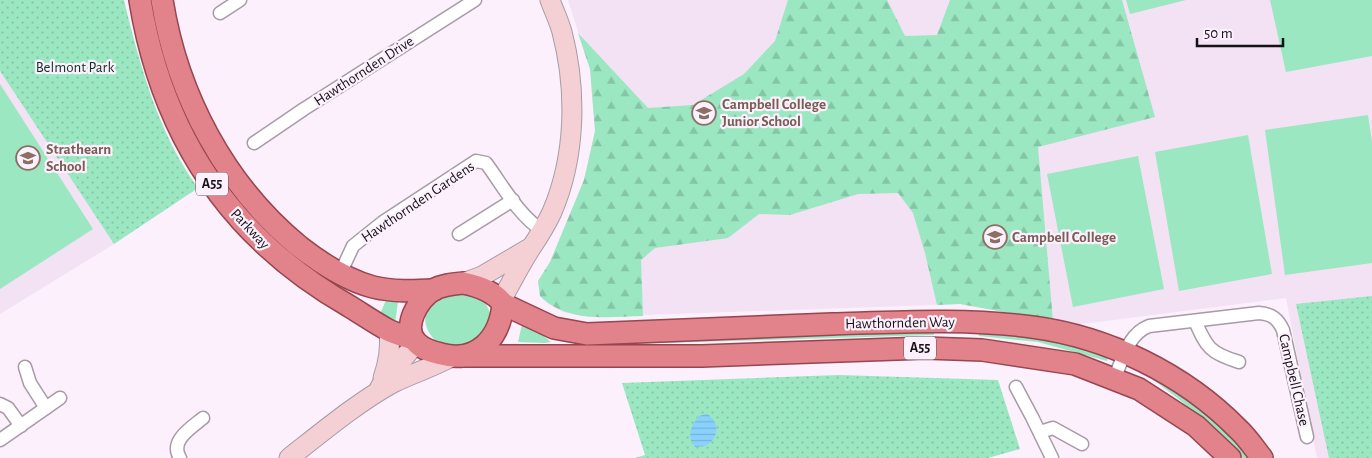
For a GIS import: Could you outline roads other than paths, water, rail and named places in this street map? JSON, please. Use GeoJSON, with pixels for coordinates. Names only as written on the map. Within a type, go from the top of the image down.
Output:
{"type":"FeatureCollection","features":[{"type":"Feature","properties":{"kind":"highway","name":"Parkway"},"geometry":{"type":"LineString","coordinates":[[140,0],[156,68],[169,107],[200,168],[222,197],[267,248],[292,269],[323,291],[389,331],[415,341]]}},
{"type":"Feature","properties":{"kind":"highway","name":"Parkway"},"geometry":{"type":"LineString","coordinates":[[162,0],[170,40],[190,99],[204,129],[248,195],[279,230],[310,254],[353,281],[386,290],[434,290]]}},
{"type":"Feature","properties":{"kind":"highway","name":"A55"},"geometry":{"type":"LineString","coordinates":[[457,356],[427,350],[415,341],[411,330],[412,316],[418,304],[434,290],[448,285],[463,283],[482,288],[502,302]]}},
{"type":"Feature","properties":{"kind":"highway","name":"Hawthornden Way"},"geometry":{"type":"LineString","coordinates":[[502,302],[554,328],[587,334],[937,320],[1001,323],[1069,334],[1125,353],[1175,379],[1198,394],[1239,429],[1262,458]]}},
{"type":"Feature","properties":{"kind":"highway"},"geometry":{"type":"LineString","coordinates":[[457,356],[476,352],[491,338],[500,320],[502,302]]}},
{"type":"Feature","properties":{"kind":"highway","name":"Hawthornden Way"},"geometry":{"type":"LineString","coordinates":[[457,356],[702,356],[916,348],[973,349],[1075,364],[1139,389],[1196,426],[1230,458]]}},
{"type":"Feature","properties":{"kind":"main road"},"geometry":{"type":"LineString","coordinates":[[502,302],[532,247],[543,231],[561,188],[567,162],[571,130],[569,65],[562,31],[550,0]]}},
{"type":"Feature","properties":{"kind":"main road"},"geometry":{"type":"LineString","coordinates":[[463,283],[482,276],[532,247]]}},
{"type":"Feature","properties":{"kind":"main road"},"geometry":{"type":"LineString","coordinates":[[373,393],[388,365],[391,349],[389,331]]}},
{"type":"Feature","properties":{"kind":"main road"},"geometry":{"type":"LineString","coordinates":[[289,458],[373,393],[390,376],[415,341]]}},
{"type":"Feature","properties":{"kind":"main road"},"geometry":{"type":"LineString","coordinates":[[373,393],[457,356]]}},
{"type":"Feature","properties":{"kind":"street"},"geometry":{"type":"LineString","coordinates":[[220,13],[240,0]]}},
{"type":"Feature","properties":{"kind":"street","name":"Hawthornden Drive"},"geometry":{"type":"LineString","coordinates":[[254,143],[475,0]]}},
{"type":"Feature","properties":{"kind":"street","name":"Hawthornden Gardens"},"geometry":{"type":"LineString","coordinates":[[340,274],[353,246],[383,222],[476,161],[486,163],[513,200],[533,223],[543,231]]}},
{"type":"Feature","properties":{"kind":"street"},"geometry":{"type":"LineString","coordinates":[[459,234],[513,200]]}},
{"type":"Feature","properties":{"kind":"street","name":"Campbell Chase"},"geometry":{"type":"LineString","coordinates":[[1114,379],[1133,337],[1140,330],[1149,326],[1267,313],[1280,322],[1283,330],[1307,437]]}},
{"type":"Feature","properties":{"kind":"street"},"geometry":{"type":"LineString","coordinates":[[1195,321],[1205,343],[1218,354],[1239,362]]}},
{"type":"Feature","properties":{"kind":"street"},"geometry":{"type":"LineString","coordinates":[[26,367],[30,383],[46,408]]}},
{"type":"Feature","properties":{"kind":"street"},"geometry":{"type":"LineString","coordinates":[[1016,388],[1052,458]]}},
{"type":"Feature","properties":{"kind":"street"},"geometry":{"type":"LineString","coordinates":[[0,440],[60,398]]}},
{"type":"Feature","properties":{"kind":"street"},"geometry":{"type":"LineString","coordinates":[[0,404],[8,408],[20,426]]}},
{"type":"Feature","properties":{"kind":"street"},"geometry":{"type":"LineString","coordinates":[[180,458],[176,450],[178,441],[203,418]]}},
{"type":"Feature","properties":{"kind":"street"},"geometry":{"type":"LineString","coordinates":[[1040,432],[1053,428],[1082,444]]}},
{"type":"Feature","properties":{"kind":"water"},"geometry":{"type":"Polygon","coordinates":[[[707,414],[716,424],[715,435],[708,444],[702,447],[695,447],[690,435],[692,427],[699,416],[707,414]]]}},
{"type":"Feature","properties":{"kind":"place","name":"Campbell College Junior School"},"geometry":{"type":"Point","coordinates":[704,113]}},
{"type":"Feature","properties":{"kind":"place","name":"Strathearn School"},"geometry":{"type":"Point","coordinates":[28,158]}},
{"type":"Feature","properties":{"kind":"place","name":"Campbell College"},"geometry":{"type":"Point","coordinates":[995,237]}},
{"type":"Feature","properties":{"kind":"park label","name":"Belmont Park"},"geometry":{"type":"Point","coordinates":[75,67]}}]}
